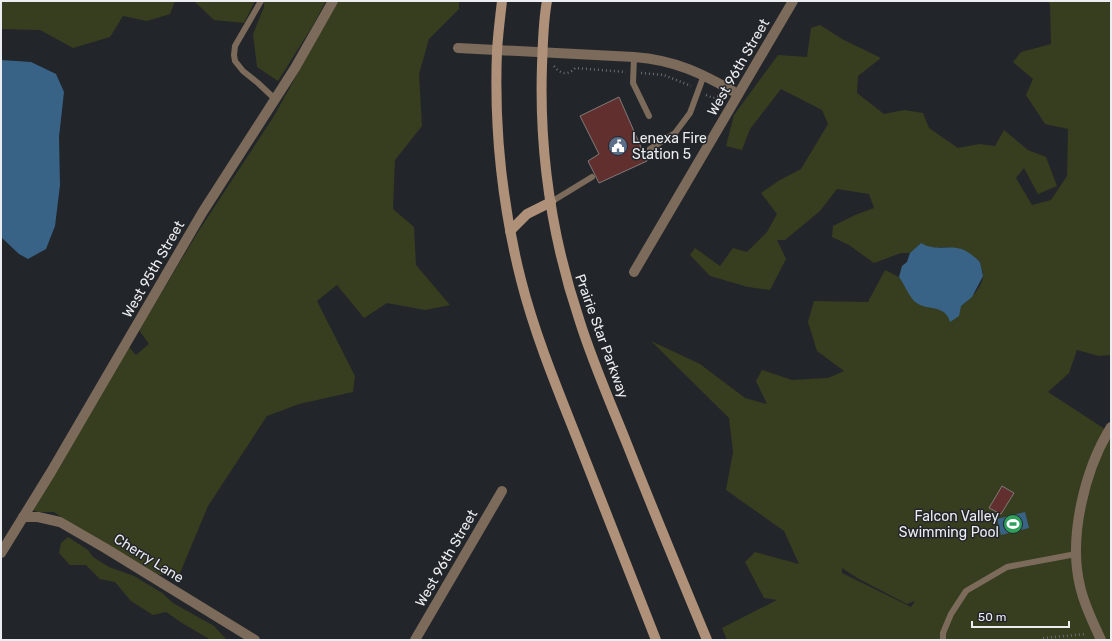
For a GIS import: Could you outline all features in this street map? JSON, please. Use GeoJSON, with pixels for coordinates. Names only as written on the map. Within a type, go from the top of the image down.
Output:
{"type":"FeatureCollection","features":[{"type":"Feature","properties":{"kind":"main road"},"geometry":{"type":"LineString","coordinates":[[502,1],[497,50],[498,134],[510,231],[521,280],[537,333],[656,640]]}},
{"type":"Feature","properties":{"kind":"main road","name":"Prairie Star Parkway"},"geometry":{"type":"LineString","coordinates":[[547,1],[542,52],[541,100],[546,164],[551,202],[555,229],[565,274],[580,323],[707,640]]}},
{"type":"Feature","properties":{"kind":"main road"},"geometry":{"type":"LineString","coordinates":[[510,231],[527,214],[551,202]]}},
{"type":"Feature","properties":{"kind":"street","name":"West 95th Street"},"geometry":{"type":"LineString","coordinates":[[1,553],[51,472],[202,213],[295,68],[333,1]]}},
{"type":"Feature","properties":{"kind":"street","name":"West 96th Street"},"geometry":{"type":"LineString","coordinates":[[634,272],[793,1]]}},
{"type":"Feature","properties":{"kind":"street"},"geometry":{"type":"LineString","coordinates":[[458,48],[634,57],[675,64],[704,75],[738,94]]}},
{"type":"Feature","properties":{"kind":"street"},"geometry":{"type":"LineString","coordinates":[[1101,640],[1084,603],[1079,584],[1076,554],[1081,508],[1090,474],[1096,455],[1111,427]]}},
{"type":"Feature","properties":{"kind":"street","name":"West 96th Street"},"geometry":{"type":"LineString","coordinates":[[415,640],[502,491]]}},
{"type":"Feature","properties":{"kind":"street","name":"Cherry Lane"},"geometry":{"type":"LineString","coordinates":[[22,517],[38,517],[60,522],[255,640]]}},
{"type":"Feature","properties":{"kind":"lane"},"geometry":{"type":"LineString","coordinates":[[261,1],[234,46],[234,55],[235,61],[243,71],[275,99]]}},
{"type":"Feature","properties":{"kind":"lane"},"geometry":{"type":"LineString","coordinates":[[634,57],[634,83],[649,116]]}},
{"type":"Feature","properties":{"kind":"lane"},"geometry":{"type":"LineString","coordinates":[[650,150],[675,132],[690,112],[704,75]]}},
{"type":"Feature","properties":{"kind":"lane"},"geometry":{"type":"LineString","coordinates":[[551,202],[592,177]]}},
{"type":"Feature","properties":{"kind":"lane"},"geometry":{"type":"LineString","coordinates":[[943,640],[943,633],[950,614],[966,591],[1007,567],[1076,554]]}},
{"type":"Feature","properties":{"kind":"path"},"geometry":{"type":"LineString","coordinates":[[1043,638],[1086,634],[1096,629]]}},
{"type":"Feature","properties":{"kind":"green space"},"geometry":{"type":"Polygon","coordinates":[[[1,1],[175,1],[170,14],[147,21],[123,16],[110,37],[73,48],[40,30],[1,29],[1,1]]]}},
{"type":"Feature","properties":{"kind":"green space"},"geometry":{"type":"Polygon","coordinates":[[[194,1],[255,1],[244,23],[214,20],[194,1]]]}},
{"type":"Feature","properties":{"kind":"green space"},"geometry":{"type":"Polygon","coordinates":[[[264,1],[326,1],[312,27],[278,81],[257,67],[253,34],[264,7],[264,1]]]}},
{"type":"Feature","properties":{"kind":"green space"},"geometry":{"type":"Polygon","coordinates":[[[339,1],[459,1],[459,9],[429,39],[419,74],[422,126],[395,160],[393,209],[414,227],[416,265],[450,305],[425,310],[387,303],[364,318],[337,285],[317,301],[355,376],[353,392],[299,404],[267,416],[208,506],[180,573],[159,575],[99,543],[54,512],[38,512],[30,509],[128,346],[136,355],[149,344],[139,330],[198,232],[274,116],[339,1]]]}},
{"type":"Feature","properties":{"kind":"green space"},"geometry":{"type":"Polygon","coordinates":[[[1048,1],[1108,1],[1111,4],[1111,355],[1099,356],[1077,350],[1069,373],[1048,392],[1111,433],[1111,640],[727,640],[722,628],[777,600],[764,598],[745,562],[755,552],[799,564],[784,531],[726,490],[733,452],[729,418],[651,341],[700,364],[745,398],[767,404],[756,381],[762,370],[792,380],[828,378],[844,371],[817,351],[808,322],[814,301],[868,302],[885,270],[899,277],[915,301],[928,307],[942,310],[948,315],[965,303],[976,292],[980,286],[983,274],[980,261],[947,247],[928,248],[921,243],[910,253],[901,253],[874,263],[849,245],[832,237],[833,226],[855,215],[874,208],[869,194],[837,189],[820,211],[785,240],[777,240],[786,259],[770,290],[748,287],[710,276],[690,255],[695,248],[720,266],[733,248],[747,252],[767,232],[777,214],[761,193],[780,180],[801,169],[828,124],[822,110],[781,89],[750,129],[742,150],[726,146],[734,115],[778,55],[807,57],[811,28],[820,25],[842,39],[881,58],[858,76],[857,93],[884,114],[904,110],[923,113],[929,128],[958,148],[979,144],[995,146],[1004,130],[1028,150],[1046,157],[1057,186],[1038,194],[1024,168],[1016,178],[1032,205],[1051,200],[1067,176],[1068,129],[1045,124],[1026,95],[1033,79],[1013,62],[1021,52],[1051,44],[1050,4],[1048,1]],[[842,568],[842,573],[911,607],[915,601],[907,604],[859,579],[842,568]]]}},
{"type":"Feature","properties":{"kind":"green space"},"geometry":{"type":"Polygon","coordinates":[[[68,537],[88,550],[93,557],[109,567],[134,576],[162,593],[173,603],[214,626],[226,639],[230,640],[211,640],[166,612],[153,615],[131,601],[115,582],[100,579],[86,565],[70,565],[59,553],[61,543],[68,537]]]}},
{"type":"Feature","properties":{"kind":"water"},"geometry":{"type":"Polygon","coordinates":[[[1,60],[31,62],[56,74],[64,92],[59,137],[60,185],[55,226],[46,249],[28,259],[19,254],[1,237],[1,60]]]}},
{"type":"Feature","properties":{"kind":"water"},"geometry":{"type":"Polygon","coordinates":[[[921,243],[926,246],[937,248],[959,248],[972,255],[980,262],[983,276],[972,297],[961,306],[959,316],[950,322],[948,316],[944,312],[924,306],[914,301],[899,277],[902,266],[907,262],[910,253],[921,243]]]}},
{"type":"Feature","properties":{"kind":"water","name":"Falcon Valley Swimming Pool"},"geometry":{"type":"Polygon","coordinates":[[[1025,512],[1029,528],[1001,535],[997,519],[1025,512]]]}},
{"type":"Feature","properties":{"kind":"building","name":"Lenexa Fire Station 5"},"geometry":{"type":"Polygon","coordinates":[[[619,97],[647,161],[599,183],[588,161],[599,154],[580,116],[619,97]]]}},
{"type":"Feature","properties":{"kind":"building"},"geometry":{"type":"Polygon","coordinates":[[[1002,486],[1014,493],[1001,514],[989,508],[1002,486]]]}},
{"type":"Feature","properties":{"kind":"place","name":"Lenexa Fire Station 5"},"geometry":{"type":"Point","coordinates":[618,146]}},
{"type":"Feature","properties":{"kind":"place","name":"Falcon Valley Swimming Pool"},"geometry":{"type":"Point","coordinates":[1013,524]}}]}
